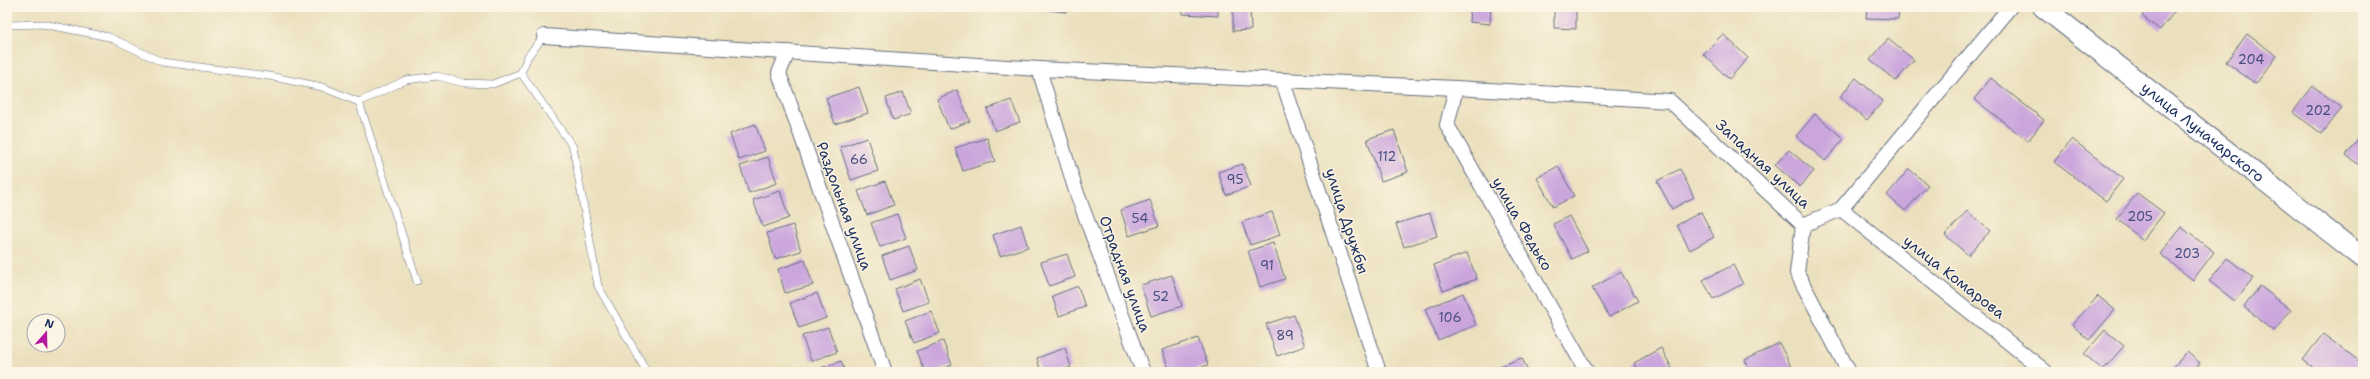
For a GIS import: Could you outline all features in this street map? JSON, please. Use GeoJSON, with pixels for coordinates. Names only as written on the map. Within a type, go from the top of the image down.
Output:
{"type":"FeatureCollection","features":[{"type":"Feature","properties":{"kind":"street"},"geometry":{"type":"LineString","coordinates":[[1802,225],[1841,209],[2010,7]]}},
{"type":"Feature","properties":{"kind":"street","name":"улица Луначарского"},"geometry":{"type":"LineString","coordinates":[[2043,7],[2363,258]]}},
{"type":"Feature","properties":{"kind":"street"},"geometry":{"type":"LineString","coordinates":[[544,36],[1039,69],[1283,82],[1456,88]]}},
{"type":"Feature","properties":{"kind":"street","name":"Раздольная улица"},"geometry":{"type":"LineString","coordinates":[[788,52],[779,73],[885,372]]}},
{"type":"Feature","properties":{"kind":"street","name":"Отрадная улица"},"geometry":{"type":"LineString","coordinates":[[1039,69],[1075,188],[1143,372]]}},
{"type":"Feature","properties":{"kind":"street","name":"улица Дружбы"},"geometry":{"type":"LineString","coordinates":[[1283,82],[1379,372]]}},
{"type":"Feature","properties":{"kind":"street","name":"Западная улица"},"geometry":{"type":"LineString","coordinates":[[1456,88],[1670,101],[1802,225],[1797,274],[1850,372]]}},
{"type":"Feature","properties":{"kind":"street","name":"улица Федько"},"geometry":{"type":"LineString","coordinates":[[1456,88],[1447,124],[1587,372]]}},
{"type":"Feature","properties":{"kind":"street","name":"улица Комарова"},"geometry":{"type":"LineString","coordinates":[[1841,209],[2046,372]]}},
{"type":"Feature","properties":{"kind":"lane"},"geometry":{"type":"LineString","coordinates":[[7,25],[43,24],[109,36],[162,62],[277,78],[322,87],[359,102],[406,80],[437,76],[464,83],[493,84],[521,73],[528,56],[544,36]]}},
{"type":"Feature","properties":{"kind":"lane"},"geometry":{"type":"LineString","coordinates":[[521,73],[573,147],[598,286],[647,372]]}},
{"type":"Feature","properties":{"kind":"lane"},"geometry":{"type":"LineString","coordinates":[[359,102],[416,281]]}},
{"type":"Feature","properties":{"kind":"building"},"geometry":{"type":"Polygon","coordinates":[[[1040,7],[1067,7],[1066,12],[1040,9],[1040,7]]]}},
{"type":"Feature","properties":{"kind":"building"},"geometry":{"type":"Polygon","coordinates":[[[1183,7],[1218,7],[1218,16],[1183,14],[1183,7]]]}},
{"type":"Feature","properties":{"kind":"building"},"geometry":{"type":"Polygon","coordinates":[[[1233,7],[1250,7],[1251,30],[1233,31],[1233,7]]]}},
{"type":"Feature","properties":{"kind":"building"},"geometry":{"type":"Polygon","coordinates":[[[1470,7],[1491,7],[1490,24],[1469,22],[1470,7]]]}},
{"type":"Feature","properties":{"kind":"building"},"geometry":{"type":"Polygon","coordinates":[[[1554,7],[1576,7],[1576,29],[1554,28],[1554,7]]]}},
{"type":"Feature","properties":{"kind":"building"},"geometry":{"type":"Polygon","coordinates":[[[1867,7],[1899,7],[1898,19],[1866,18],[1867,7]]]}},
{"type":"Feature","properties":{"kind":"building"},"geometry":{"type":"Polygon","coordinates":[[[2149,7],[2178,7],[2160,30],[2142,16],[2149,7]]]}},
{"type":"Feature","properties":{"kind":"building"},"geometry":{"type":"Polygon","coordinates":[[[1723,34],[1748,58],[1729,79],[1703,54],[1723,34]]]}},
{"type":"Feature","properties":{"kind":"building"},"geometry":{"type":"Polygon","coordinates":[[[2247,34],[2277,56],[2256,84],[2226,62],[2247,34]]]}},
{"type":"Feature","properties":{"kind":"building"},"geometry":{"type":"Polygon","coordinates":[[[1888,39],[1914,60],[1896,81],[1870,60],[1888,39]]]}},
{"type":"Feature","properties":{"kind":"building"},"geometry":{"type":"Polygon","coordinates":[[[1856,78],[1883,101],[1867,120],[1840,97],[1856,78]]]}},
{"type":"Feature","properties":{"kind":"building"},"geometry":{"type":"Polygon","coordinates":[[[1991,78],[2044,120],[2028,141],[1974,99],[1991,78]]]}},
{"type":"Feature","properties":{"kind":"building"},"geometry":{"type":"Polygon","coordinates":[[[2313,86],[2342,108],[2322,134],[2293,112],[2313,86]]]}},
{"type":"Feature","properties":{"kind":"building"},"geometry":{"type":"Polygon","coordinates":[[[859,87],[868,113],[835,124],[826,98],[859,87]]]}},
{"type":"Feature","properties":{"kind":"building"},"geometry":{"type":"Polygon","coordinates":[[[957,90],[970,121],[949,129],[937,99],[957,90]]]}},
{"type":"Feature","properties":{"kind":"building"},"geometry":{"type":"Polygon","coordinates":[[[903,92],[911,114],[893,120],[886,98],[903,92]]]}},
{"type":"Feature","properties":{"kind":"building"},"geometry":{"type":"Polygon","coordinates":[[[1011,100],[1020,122],[995,131],[987,109],[1011,100]]]}},
{"type":"Feature","properties":{"kind":"building"},"geometry":{"type":"Polygon","coordinates":[[[1815,114],[1844,139],[1825,161],[1796,136],[1815,114]]]}},
{"type":"Feature","properties":{"kind":"building"},"geometry":{"type":"Polygon","coordinates":[[[755,124],[765,151],[739,160],[730,134],[755,124]]]}},
{"type":"Feature","properties":{"kind":"building"},"geometry":{"type":"Polygon","coordinates":[[[1394,130],[1408,172],[1381,181],[1367,139],[1394,130]]]}},
{"type":"Feature","properties":{"kind":"building"},"geometry":{"type":"Polygon","coordinates":[[[2363,132],[2363,168],[2346,155],[2363,132]]]}},
{"type":"Feature","properties":{"kind":"building"},"geometry":{"type":"Polygon","coordinates":[[[867,138],[878,171],[851,180],[840,147],[867,138]]]}},
{"type":"Feature","properties":{"kind":"building"},"geometry":{"type":"Polygon","coordinates":[[[987,138],[995,161],[963,171],[955,148],[987,138]]]}},
{"type":"Feature","properties":{"kind":"building"},"geometry":{"type":"Polygon","coordinates":[[[2072,139],[2123,179],[2106,201],[2054,162],[2072,139]]]}},
{"type":"Feature","properties":{"kind":"building"},"geometry":{"type":"Polygon","coordinates":[[[1789,150],[1814,171],[1800,187],[1775,165],[1789,150]]]}},
{"type":"Feature","properties":{"kind":"building"},"geometry":{"type":"Polygon","coordinates":[[[768,157],[777,183],[749,193],[740,166],[768,157]]]}},
{"type":"Feature","properties":{"kind":"building"},"geometry":{"type":"Polygon","coordinates":[[[1243,164],[1251,186],[1226,195],[1218,172],[1243,164]]]}},
{"type":"Feature","properties":{"kind":"building"},"geometry":{"type":"Polygon","coordinates":[[[1558,166],[1574,196],[1553,207],[1537,178],[1558,166]]]}},
{"type":"Feature","properties":{"kind":"building"},"geometry":{"type":"Polygon","coordinates":[[[1680,169],[1694,197],[1672,209],[1657,181],[1680,169]]]}},
{"type":"Feature","properties":{"kind":"building"},"geometry":{"type":"Polygon","coordinates":[[[1909,169],[1928,185],[1905,211],[1887,195],[1909,169]]]}},
{"type":"Feature","properties":{"kind":"building"},"geometry":{"type":"Polygon","coordinates":[[[885,181],[894,205],[867,215],[858,191],[885,181]]]}},
{"type":"Feature","properties":{"kind":"building"},"geometry":{"type":"Polygon","coordinates":[[[780,191],[789,218],[763,227],[753,200],[780,191]]]}},
{"type":"Feature","properties":{"kind":"building"},"geometry":{"type":"Polygon","coordinates":[[[2137,193],[2164,213],[2143,240],[2117,219],[2137,193]]]}},
{"type":"Feature","properties":{"kind":"building"},"geometry":{"type":"Polygon","coordinates":[[[1150,200],[1159,226],[1129,236],[1121,210],[1150,200]]]}},
{"type":"Feature","properties":{"kind":"building"},"geometry":{"type":"Polygon","coordinates":[[[1967,211],[1990,231],[1968,255],[1945,235],[1967,211]]]}},
{"type":"Feature","properties":{"kind":"building"},"geometry":{"type":"Polygon","coordinates":[[[1272,212],[1280,235],[1250,245],[1242,222],[1272,212]]]}},
{"type":"Feature","properties":{"kind":"building"},"geometry":{"type":"Polygon","coordinates":[[[1701,212],[1714,237],[1690,250],[1677,225],[1701,212]]]}},
{"type":"Feature","properties":{"kind":"building"},"geometry":{"type":"Polygon","coordinates":[[[1430,213],[1437,236],[1404,247],[1396,224],[1430,213]]]}},
{"type":"Feature","properties":{"kind":"building"},"geometry":{"type":"Polygon","coordinates":[[[897,214],[906,238],[880,247],[871,223],[897,214]]]}},
{"type":"Feature","properties":{"kind":"building"},"geometry":{"type":"Polygon","coordinates":[[[1569,216],[1588,251],[1572,259],[1553,224],[1569,216]]]}},
{"type":"Feature","properties":{"kind":"building"},"geometry":{"type":"Polygon","coordinates":[[[793,225],[801,251],[775,259],[767,233],[793,225]]]}},
{"type":"Feature","properties":{"kind":"building"},"geometry":{"type":"Polygon","coordinates":[[[1021,225],[1028,247],[1000,256],[993,235],[1021,225]]]}},
{"type":"Feature","properties":{"kind":"building"},"geometry":{"type":"Polygon","coordinates":[[[2181,227],[2214,252],[2193,280],[2160,254],[2181,227]]]}},
{"type":"Feature","properties":{"kind":"building"},"geometry":{"type":"Polygon","coordinates":[[[1273,243],[1285,279],[1260,287],[1248,251],[1273,243]]]}},
{"type":"Feature","properties":{"kind":"building"},"geometry":{"type":"Polygon","coordinates":[[[909,246],[918,270],[890,280],[882,256],[909,246]]]}},
{"type":"Feature","properties":{"kind":"building"},"geometry":{"type":"Polygon","coordinates":[[[1467,253],[1477,279],[1443,291],[1434,265],[1467,253]]]}},
{"type":"Feature","properties":{"kind":"building"},"geometry":{"type":"Polygon","coordinates":[[[1067,254],[1075,277],[1049,286],[1041,262],[1067,254]]]}},
{"type":"Feature","properties":{"kind":"building"},"geometry":{"type":"Polygon","coordinates":[[[2227,258],[2253,278],[2235,301],[2209,281],[2227,258]]]}},
{"type":"Feature","properties":{"kind":"building"},"geometry":{"type":"Polygon","coordinates":[[[805,260],[813,285],[785,293],[778,269],[805,260]]]}},
{"type":"Feature","properties":{"kind":"building"},"geometry":{"type":"Polygon","coordinates":[[[1733,265],[1743,284],[1713,299],[1703,280],[1733,265]]]}},
{"type":"Feature","properties":{"kind":"building"},"geometry":{"type":"Polygon","coordinates":[[[1621,272],[1638,301],[1609,317],[1592,288],[1621,272]]]}},
{"type":"Feature","properties":{"kind":"building"},"geometry":{"type":"Polygon","coordinates":[[[1172,275],[1182,306],[1151,316],[1141,285],[1172,275]]]}},
{"type":"Feature","properties":{"kind":"building"},"geometry":{"type":"Polygon","coordinates":[[[920,279],[929,302],[903,311],[895,289],[920,279]]]}},
{"type":"Feature","properties":{"kind":"building"},"geometry":{"type":"Polygon","coordinates":[[[1078,286],[1085,307],[1059,316],[1052,296],[1078,286]]]}},
{"type":"Feature","properties":{"kind":"building"},"geometry":{"type":"Polygon","coordinates":[[[2260,286],[2291,310],[2274,331],[2244,307],[2260,286]]]}},
{"type":"Feature","properties":{"kind":"building"},"geometry":{"type":"Polygon","coordinates":[[[817,293],[826,318],[799,328],[790,303],[817,293]]]}},
{"type":"Feature","properties":{"kind":"building"},"geometry":{"type":"Polygon","coordinates":[[[1463,293],[1476,325],[1438,340],[1425,309],[1463,293]]]}},
{"type":"Feature","properties":{"kind":"building"},"geometry":{"type":"Polygon","coordinates":[[[2098,296],[2115,310],[2089,340],[2072,325],[2098,296]]]}},
{"type":"Feature","properties":{"kind":"building"},"geometry":{"type":"Polygon","coordinates":[[[931,311],[940,333],[914,343],[905,321],[931,311]]]}},
{"type":"Feature","properties":{"kind":"building"},"geometry":{"type":"Polygon","coordinates":[[[1294,315],[1305,346],[1277,356],[1266,324],[1294,315]]]}},
{"type":"Feature","properties":{"kind":"building"},"geometry":{"type":"Polygon","coordinates":[[[828,327],[837,352],[811,361],[802,336],[828,327]]]}},
{"type":"Feature","properties":{"kind":"building"},"geometry":{"type":"Polygon","coordinates":[[[2105,330],[2124,346],[2103,370],[2084,354],[2105,330]]]}},
{"type":"Feature","properties":{"kind":"building"},"geometry":{"type":"Polygon","coordinates":[[[2323,334],[2363,364],[2363,372],[2319,372],[2303,360],[2323,334]]]}},
{"type":"Feature","properties":{"kind":"building"},"geometry":{"type":"Polygon","coordinates":[[[1198,338],[1208,365],[1187,372],[1170,372],[1162,350],[1198,338]]]}},
{"type":"Feature","properties":{"kind":"building"},"geometry":{"type":"Polygon","coordinates":[[[943,341],[952,365],[935,372],[925,372],[917,351],[943,341]]]}},
{"type":"Feature","properties":{"kind":"building"},"geometry":{"type":"Polygon","coordinates":[[[1779,343],[1794,372],[1751,372],[1745,360],[1779,343]]]}},
{"type":"Feature","properties":{"kind":"building"},"geometry":{"type":"Polygon","coordinates":[[[1065,348],[1071,367],[1057,372],[1041,372],[1037,358],[1065,348]]]}},
{"type":"Feature","properties":{"kind":"building"},"geometry":{"type":"Polygon","coordinates":[[[1661,348],[1674,372],[1640,372],[1634,363],[1661,348]]]}},
{"type":"Feature","properties":{"kind":"building"},"geometry":{"type":"Polygon","coordinates":[[[2187,352],[2200,363],[2193,372],[2169,372],[2187,352]]]}},
{"type":"Feature","properties":{"kind":"building"},"geometry":{"type":"Polygon","coordinates":[[[1522,358],[1528,372],[1499,372],[1497,367],[1522,358]]]}},
{"type":"Feature","properties":{"kind":"building"},"geometry":{"type":"Polygon","coordinates":[[[841,361],[845,372],[815,372],[815,370],[841,361]]]}}]}
